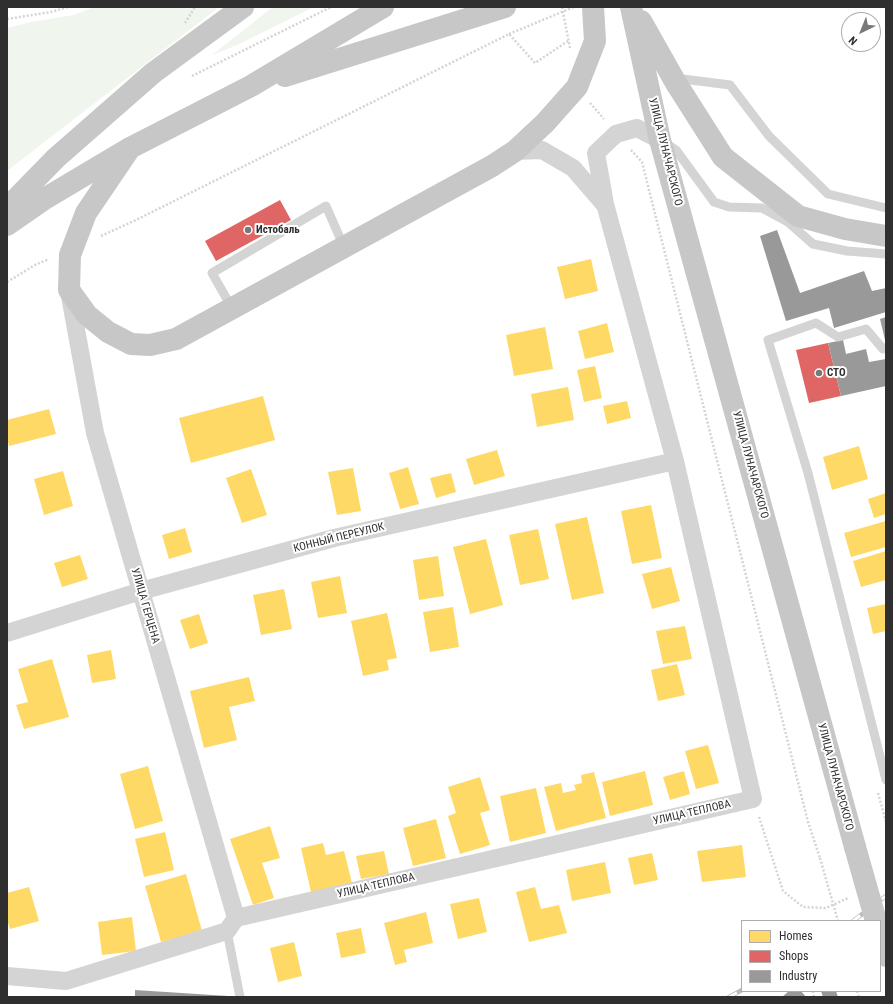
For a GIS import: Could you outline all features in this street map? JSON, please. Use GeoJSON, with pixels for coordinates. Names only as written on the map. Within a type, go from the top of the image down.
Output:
{"type":"FeatureCollection","features":[{"type":"Feature","properties":{"kind":"main road"},"geometry":{"type":"LineString","coordinates":[[7,208],[56,158],[153,73],[243,7]]}},
{"type":"Feature","properties":{"kind":"main road"},"geometry":{"type":"LineString","coordinates":[[7,225],[46,198],[130,148],[251,86],[383,7]]}},
{"type":"Feature","properties":{"kind":"main road"},"geometry":{"type":"LineString","coordinates":[[130,148],[86,212],[70,255],[69,290],[87,315],[108,332],[131,344],[150,346],[176,339],[492,166],[514,152],[545,123],[577,87],[595,41],[593,7]]}},
{"type":"Feature","properties":{"kind":"main road"},"geometry":{"type":"LineString","coordinates":[[632,7],[723,157],[798,216],[844,229],[886,236]]}},
{"type":"Feature","properties":{"kind":"main road","name":"УЛИЦА ЛУНАЧАРСКОГО"},"geometry":{"type":"LineString","coordinates":[[632,7],[660,140],[876,920]]}},
{"type":"Feature","properties":{"kind":"main road"},"geometry":{"type":"LineString","coordinates":[[251,86],[504,8]]}},
{"type":"Feature","properties":{"kind":"main road"},"geometry":{"type":"LineString","coordinates":[[881,938],[886,956]]}},
{"type":"Feature","properties":{"kind":"street"},"geometry":{"type":"LineString","coordinates":[[660,140],[637,128],[616,134],[596,153],[605,204],[676,461],[753,799]]}},
{"type":"Feature","properties":{"kind":"street"},"geometry":{"type":"LineString","coordinates":[[514,152],[542,150],[573,168],[605,204]]}},
{"type":"Feature","properties":{"kind":"street","name":"УЛИЦА ГЕРЦЕНА"},"geometry":{"type":"LineString","coordinates":[[69,290],[95,434],[141,591],[231,924]]}},
{"type":"Feature","properties":{"kind":"street","name":"КОННЫЙ ПЕРЕУЛОК"},"geometry":{"type":"LineString","coordinates":[[7,633],[141,591],[334,538],[676,461]]}},
{"type":"Feature","properties":{"kind":"street","name":"УЛИЦА ТЕПЛОВА"},"geometry":{"type":"LineString","coordinates":[[7,976],[66,981],[231,924],[753,799]]}},
{"type":"Feature","properties":{"kind":"lane"},"geometry":{"type":"LineString","coordinates":[[674,78],[730,84],[768,136],[828,194],[886,208]]}},
{"type":"Feature","properties":{"kind":"lane"},"geometry":{"type":"LineString","coordinates":[[660,140],[676,150],[714,202],[729,208],[762,208],[788,222],[813,244],[847,251],[886,254]]}},
{"type":"Feature","properties":{"kind":"lane"},"geometry":{"type":"LineString","coordinates":[[232,308],[212,272],[326,206],[344,247]]}},
{"type":"Feature","properties":{"kind":"lane"},"geometry":{"type":"LineString","coordinates":[[886,348],[883,349],[866,329],[838,337],[816,323],[768,340],[808,473],[886,780]]}},
{"type":"Feature","properties":{"kind":"lane"},"geometry":{"type":"LineString","coordinates":[[231,924],[240,997]]}},
{"type":"Feature","properties":{"kind":"path"},"geometry":{"type":"LineString","coordinates":[[7,19],[51,12],[68,7]]}},
{"type":"Feature","properties":{"kind":"path"},"geometry":{"type":"LineString","coordinates":[[192,76],[331,7]]}},
{"type":"Feature","properties":{"kind":"path"},"geometry":{"type":"LineString","coordinates":[[7,282],[35,265],[136,220],[509,34],[574,7]]}},
{"type":"Feature","properties":{"kind":"path"},"geometry":{"type":"LineString","coordinates":[[509,34],[535,63],[568,41]]}},
{"type":"Feature","properties":{"kind":"path"},"geometry":{"type":"LineString","coordinates":[[577,87],[616,134],[642,162],[808,822],[838,920]]}},
{"type":"Feature","properties":{"kind":"path"},"geometry":{"type":"LineString","coordinates":[[753,799],[783,891],[803,908],[826,908],[851,896]]}},
{"type":"Feature","properties":{"kind":"shaded area"},"geometry":{"type":"Polygon","coordinates":[[[94,7],[219,7],[7,171],[7,28],[31,22],[74,15],[94,7]]]}},
{"type":"Feature","properties":{"kind":"shaded area"},"geometry":{"type":"Polygon","coordinates":[[[273,7],[314,7],[235,46],[212,55],[273,7]]]}},
{"type":"Feature","properties":{"kind":"building: Homes"},"geometry":{"type":"Polygon","coordinates":[[[591,259],[598,291],[565,299],[557,267],[591,259]]]}},
{"type":"Feature","properties":{"kind":"building: Homes"},"geometry":{"type":"Polygon","coordinates":[[[607,323],[614,352],[585,359],[578,331],[607,323]]]}},
{"type":"Feature","properties":{"kind":"building: Homes"},"geometry":{"type":"Polygon","coordinates":[[[545,327],[553,369],[514,376],[506,335],[545,327]]]}},
{"type":"Feature","properties":{"kind":"building: Homes"},"geometry":{"type":"Polygon","coordinates":[[[595,366],[602,398],[584,402],[577,370],[595,366]]]}},
{"type":"Feature","properties":{"kind":"building: Homes"},"geometry":{"type":"Polygon","coordinates":[[[568,387],[574,420],[537,427],[531,394],[568,387]]]}},
{"type":"Feature","properties":{"kind":"building: Homes"},"geometry":{"type":"Polygon","coordinates":[[[263,396],[275,440],[191,463],[179,418],[263,396]]]}},
{"type":"Feature","properties":{"kind":"building: Homes"},"geometry":{"type":"Polygon","coordinates":[[[627,401],[631,418],[607,424],[603,406],[627,401]]]}},
{"type":"Feature","properties":{"kind":"building: Homes"},"geometry":{"type":"Polygon","coordinates":[[[49,409],[56,434],[9,446],[7,438],[7,420],[49,409]]]}},
{"type":"Feature","properties":{"kind":"building: Homes"},"geometry":{"type":"Polygon","coordinates":[[[859,446],[868,479],[832,490],[823,457],[859,446]]]}},
{"type":"Feature","properties":{"kind":"building: Homes"},"geometry":{"type":"Polygon","coordinates":[[[497,450],[505,476],[474,485],[466,459],[497,450]]]}},
{"type":"Feature","properties":{"kind":"building: Homes"},"geometry":{"type":"Polygon","coordinates":[[[408,467],[419,504],[400,509],[389,473],[408,467]]]}},
{"type":"Feature","properties":{"kind":"building: Homes"},"geometry":{"type":"Polygon","coordinates":[[[353,468],[361,511],[337,515],[328,472],[353,468]]]}},
{"type":"Feature","properties":{"kind":"building: Homes"},"geometry":{"type":"Polygon","coordinates":[[[251,469],[267,515],[242,523],[226,478],[251,469]]]}},
{"type":"Feature","properties":{"kind":"building: Homes"},"geometry":{"type":"Polygon","coordinates":[[[63,471],[73,506],[44,515],[34,479],[63,471]]]}},
{"type":"Feature","properties":{"kind":"building: Homes"},"geometry":{"type":"Polygon","coordinates":[[[451,473],[456,492],[436,498],[430,478],[451,473]]]}},
{"type":"Feature","properties":{"kind":"building: Homes"},"geometry":{"type":"Polygon","coordinates":[[[886,493],[886,514],[874,518],[868,499],[886,493]]]}},
{"type":"Feature","properties":{"kind":"building: Homes"},"geometry":{"type":"Polygon","coordinates":[[[651,505],[662,558],[632,564],[621,511],[651,505]]]}},
{"type":"Feature","properties":{"kind":"building: Homes"},"geometry":{"type":"Polygon","coordinates":[[[587,517],[604,593],[572,600],[555,524],[587,517]]]}},
{"type":"Feature","properties":{"kind":"building: Homes"},"geometry":{"type":"Polygon","coordinates":[[[886,521],[886,547],[851,557],[844,533],[886,521]]]}},
{"type":"Feature","properties":{"kind":"building: Homes"},"geometry":{"type":"Polygon","coordinates":[[[185,528],[192,552],[169,559],[162,535],[185,528]]]}},
{"type":"Feature","properties":{"kind":"building: Homes"},"geometry":{"type":"Polygon","coordinates":[[[538,529],[549,579],[520,585],[509,535],[538,529]]]}},
{"type":"Feature","properties":{"kind":"building: Homes"},"geometry":{"type":"Polygon","coordinates":[[[486,539],[503,605],[470,614],[453,547],[486,539]]]}},
{"type":"Feature","properties":{"kind":"building: Homes"},"geometry":{"type":"Polygon","coordinates":[[[886,551],[886,580],[861,587],[853,561],[886,551]]]}},
{"type":"Feature","properties":{"kind":"building: Homes"},"geometry":{"type":"Polygon","coordinates":[[[80,555],[88,579],[62,587],[54,563],[80,555]]]}},
{"type":"Feature","properties":{"kind":"building: Homes"},"geometry":{"type":"Polygon","coordinates":[[[438,556],[444,596],[419,600],[413,560],[438,556]]]}},
{"type":"Feature","properties":{"kind":"building: Homes"},"geometry":{"type":"Polygon","coordinates":[[[671,567],[680,601],[652,609],[642,574],[671,567]]]}},
{"type":"Feature","properties":{"kind":"building: Homes"},"geometry":{"type":"Polygon","coordinates":[[[340,576],[347,613],[318,618],[311,582],[340,576]]]}},
{"type":"Feature","properties":{"kind":"building: Homes"},"geometry":{"type":"Polygon","coordinates":[[[284,589],[292,629],[261,635],[253,595],[284,589]]]}},
{"type":"Feature","properties":{"kind":"building: Homes"},"geometry":{"type":"Polygon","coordinates":[[[886,604],[886,631],[873,634],[867,608],[886,604]]]}},
{"type":"Feature","properties":{"kind":"building: Homes"},"geometry":{"type":"Polygon","coordinates":[[[453,607],[459,647],[430,652],[423,612],[453,607]]]}},
{"type":"Feature","properties":{"kind":"building: Homes"},"geometry":{"type":"Polygon","coordinates":[[[387,613],[397,658],[387,660],[389,670],[363,676],[351,621],[387,613]]]}},
{"type":"Feature","properties":{"kind":"building: Homes"},"geometry":{"type":"Polygon","coordinates":[[[199,614],[208,643],[190,649],[180,620],[199,614]]]}},
{"type":"Feature","properties":{"kind":"building: Homes"},"geometry":{"type":"Polygon","coordinates":[[[685,626],[692,659],[663,664],[656,631],[685,626]]]}},
{"type":"Feature","properties":{"kind":"building: Homes"},"geometry":{"type":"Polygon","coordinates":[[[111,650],[116,679],[92,683],[87,655],[111,650]]]}},
{"type":"Feature","properties":{"kind":"building: Homes"},"geometry":{"type":"Polygon","coordinates":[[[52,659],[69,717],[24,729],[16,705],[28,702],[18,669],[52,659]]]}},
{"type":"Feature","properties":{"kind":"building: Homes"},"geometry":{"type":"Polygon","coordinates":[[[677,664],[685,695],[658,701],[651,670],[677,664]]]}},
{"type":"Feature","properties":{"kind":"building: Homes"},"geometry":{"type":"Polygon","coordinates":[[[249,677],[255,701],[229,707],[237,740],[204,748],[190,691],[249,677]]]}},
{"type":"Feature","properties":{"kind":"building: Homes"},"geometry":{"type":"Polygon","coordinates":[[[708,745],[719,783],[696,789],[685,751],[708,745]]]}},
{"type":"Feature","properties":{"kind":"building: Homes"},"geometry":{"type":"Polygon","coordinates":[[[148,766],[163,821],[135,829],[120,774],[148,766]]]}},
{"type":"Feature","properties":{"kind":"building: Homes"},"geometry":{"type":"Polygon","coordinates":[[[645,771],[653,805],[610,816],[602,782],[645,771]]]}},
{"type":"Feature","properties":{"kind":"building: Homes"},"geometry":{"type":"Polygon","coordinates":[[[684,771],[690,794],[670,800],[663,777],[684,771]]]}},
{"type":"Feature","properties":{"kind":"building: Homes"},"geometry":{"type":"Polygon","coordinates":[[[594,772],[606,818],[556,831],[544,787],[561,783],[563,793],[576,790],[574,785],[582,783],[581,775],[594,772]]]}},
{"type":"Feature","properties":{"kind":"building: Homes"},"geometry":{"type":"Polygon","coordinates":[[[480,777],[490,810],[480,813],[490,845],[460,854],[448,816],[456,813],[448,787],[480,777]]]}},
{"type":"Feature","properties":{"kind":"building: Homes"},"geometry":{"type":"Polygon","coordinates":[[[536,788],[546,833],[510,842],[500,796],[536,788]]]}},
{"type":"Feature","properties":{"kind":"building: Homes"},"geometry":{"type":"Polygon","coordinates":[[[436,819],[446,858],[413,866],[403,828],[436,819]]]}},
{"type":"Feature","properties":{"kind":"building: Homes"},"geometry":{"type":"Polygon","coordinates":[[[270,826],[280,858],[262,863],[274,898],[253,905],[230,839],[270,826]]]}},
{"type":"Feature","properties":{"kind":"building: Homes"},"geometry":{"type":"Polygon","coordinates":[[[165,832],[174,870],[144,877],[135,839],[165,832]]]}},
{"type":"Feature","properties":{"kind":"building: Homes"},"geometry":{"type":"Polygon","coordinates":[[[323,843],[326,855],[344,851],[352,883],[311,892],[301,848],[323,843]]]}},
{"type":"Feature","properties":{"kind":"building: Homes"},"geometry":{"type":"Polygon","coordinates":[[[742,845],[746,877],[702,882],[697,851],[742,845]]]}},
{"type":"Feature","properties":{"kind":"building: Homes"},"geometry":{"type":"Polygon","coordinates":[[[384,851],[389,874],[361,879],[356,856],[384,851]]]}},
{"type":"Feature","properties":{"kind":"building: Homes"},"geometry":{"type":"Polygon","coordinates":[[[652,853],[658,880],[634,885],[628,858],[652,853]]]}},
{"type":"Feature","properties":{"kind":"building: Homes"},"geometry":{"type":"Polygon","coordinates":[[[605,862],[611,893],[572,901],[566,870],[605,862]]]}},
{"type":"Feature","properties":{"kind":"building: Homes"},"geometry":{"type":"Polygon","coordinates":[[[186,874],[202,931],[161,942],[145,886],[186,874]]]}},
{"type":"Feature","properties":{"kind":"building: Homes"},"geometry":{"type":"Polygon","coordinates":[[[29,887],[39,921],[10,929],[7,920],[7,893],[29,887]]]}},
{"type":"Feature","properties":{"kind":"building: Homes"},"geometry":{"type":"Polygon","coordinates":[[[535,887],[541,909],[559,905],[567,933],[529,942],[516,892],[535,887]]]}},
{"type":"Feature","properties":{"kind":"building: Homes"},"geometry":{"type":"Polygon","coordinates":[[[479,898],[487,932],[458,939],[450,904],[479,898]]]}},
{"type":"Feature","properties":{"kind":"building: Homes"},"geometry":{"type":"Polygon","coordinates":[[[426,912],[433,943],[404,950],[407,962],[395,965],[384,923],[426,912]]]}},
{"type":"Feature","properties":{"kind":"building: Homes"},"geometry":{"type":"Polygon","coordinates":[[[132,917],[136,951],[102,955],[98,922],[132,917]]]}},
{"type":"Feature","properties":{"kind":"building: Homes"},"geometry":{"type":"Polygon","coordinates":[[[361,928],[366,953],[341,958],[336,933],[361,928]]]}},
{"type":"Feature","properties":{"kind":"building: Homes"},"geometry":{"type":"Polygon","coordinates":[[[294,942],[302,976],[278,982],[270,948],[294,942]]]}},
{"type":"Feature","properties":{"kind":"building: Shops","name":"Истобаль"},"geometry":{"type":"Polygon","coordinates":[[[280,200],[291,220],[216,261],[205,241],[280,200]]]}},
{"type":"Feature","properties":{"kind":"building: Shops","name":"СТО"},"geometry":{"type":"Polygon","coordinates":[[[828,343],[841,396],[809,403],[796,350],[828,343]]]}},
{"type":"Feature","properties":{"kind":"building: Industry"},"geometry":{"type":"Polygon","coordinates":[[[777,230],[800,293],[864,271],[872,291],[886,288],[886,312],[834,328],[829,308],[786,321],[760,236],[777,230]]]}},
{"type":"Feature","properties":{"kind":"building: Industry"},"geometry":{"type":"Polygon","coordinates":[[[886,317],[886,340],[885,340],[880,319],[886,317]]]}},
{"type":"Feature","properties":{"kind":"building: Industry"},"geometry":{"type":"Polygon","coordinates":[[[843,340],[846,354],[866,349],[869,362],[886,359],[886,386],[841,396],[828,343],[843,340]]]}},
{"type":"Feature","properties":{"kind":"building: Industry"},"geometry":{"type":"Polygon","coordinates":[[[135,990],[228,996],[228,997],[135,997],[135,990]]]}},
{"type":"Feature","properties":{"kind":"building: Industry"},"geometry":{"type":"Polygon","coordinates":[[[788,992],[802,992],[806,997],[782,997],[788,992]]]}},
{"type":"Feature","properties":{"kind":"building: Industry"},"geometry":{"type":"Polygon","coordinates":[[[821,992],[836,992],[838,997],[823,997],[821,992]]]}},
{"type":"Feature","properties":{"kind":"railway"},"geometry":{"type":"LineString","coordinates":[[854,920],[886,896]]}},
{"type":"Feature","properties":{"kind":"railway"},"geometry":{"type":"LineString","coordinates":[[729,997],[741,991]]}},
{"type":"Feature","properties":{"kind":"place","name":"Истобаль"},"geometry":{"type":"Point","coordinates":[248,230]}},
{"type":"Feature","properties":{"kind":"place","name":"СТО"},"geometry":{"type":"Point","coordinates":[819,373]}}]}
